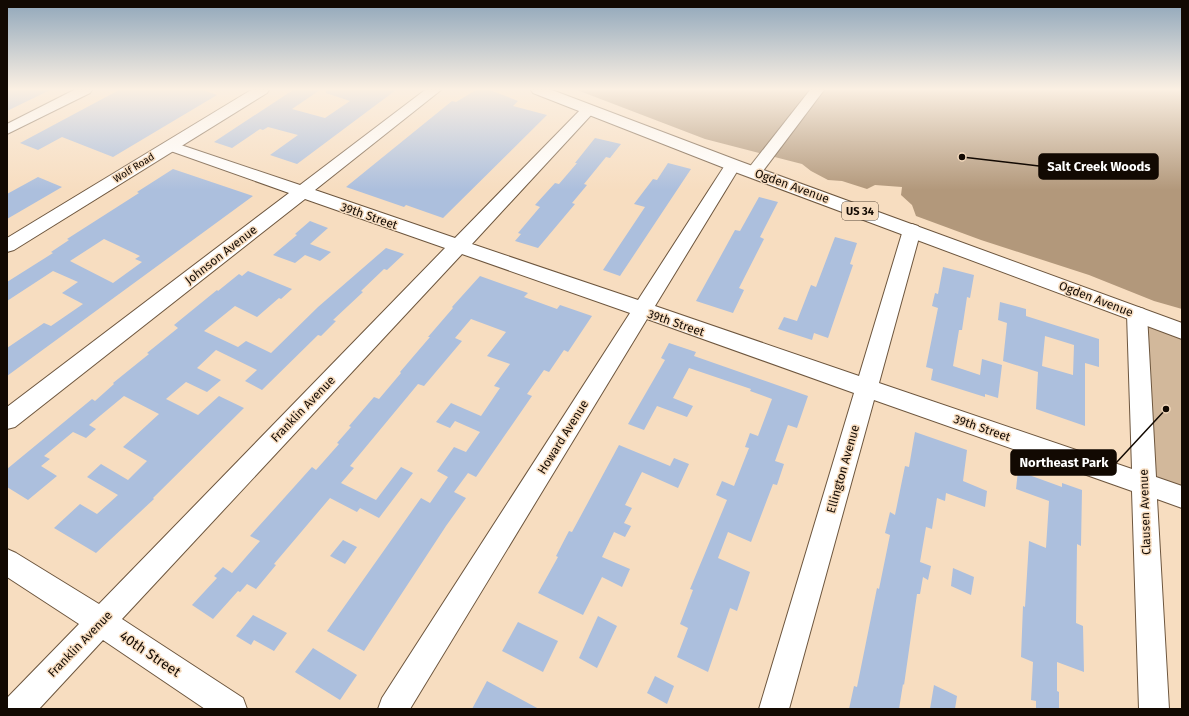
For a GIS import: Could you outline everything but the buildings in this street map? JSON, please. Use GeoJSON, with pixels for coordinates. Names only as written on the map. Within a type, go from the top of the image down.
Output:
{"type":"FeatureCollection","features":[{"type":"Feature","properties":{"kind":"main road","name":"Wolf Road"},"geometry":{"type":"LineString","coordinates":[[7,246],[207,123]]}},
{"type":"Feature","properties":{"kind":"main road","name":"Ogden Avenue"},"geometry":{"type":"LineString","coordinates":[[624,123],[1182,331]]}},
{"type":"Feature","properties":{"kind":"street"},"geometry":{"type":"LineString","coordinates":[[7,130],[20,123]]}},
{"type":"Feature","properties":{"kind":"street","name":"Johnson Avenue"},"geometry":{"type":"LineString","coordinates":[[7,420],[391,123]]}},
{"type":"Feature","properties":{"kind":"street","name":"Franklin Avenue"},"geometry":{"type":"LineString","coordinates":[[18,709],[575,123]]}},
{"type":"Feature","properties":{"kind":"street","name":"Howard Avenue"},"geometry":{"type":"LineString","coordinates":[[393,709],[642,311],[744,168],[786,123]]}},
{"type":"Feature","properties":{"kind":"street","name":"39th Street"},"geometry":{"type":"LineString","coordinates":[[170,146],[301,193],[1182,497]]}},
{"type":"Feature","properties":{"kind":"street","name":"Ellington Avenue"},"geometry":{"type":"LineString","coordinates":[[774,709],[912,230]]}},
{"type":"Feature","properties":{"kind":"street","name":"Clausen Avenue"},"geometry":{"type":"LineString","coordinates":[[1137,314],[1154,709]]}},
{"type":"Feature","properties":{"kind":"street","name":"40th Street"},"geometry":{"type":"LineString","coordinates":[[7,562],[232,709]]}},
{"type":"Feature","properties":{"kind":"shaded area"},"geometry":{"type":"Polygon","coordinates":[[[664,123],[1182,123],[1182,309],[1154,301],[1089,275],[981,240],[916,216],[912,205],[901,195],[902,187],[875,185],[867,189],[842,181],[828,180],[811,171],[802,164],[705,139],[664,123]]]}},
{"type":"Feature","properties":{"kind":"shaded area"},"geometry":{"type":"Polygon","coordinates":[[[1145,322],[1182,335],[1182,493],[1153,483],[1145,322]]]}},
{"type":"Feature","properties":{"kind":"place","name":"Salt Creek Woods"},"geometry":{"type":"Point","coordinates":[962,157]}},
{"type":"Feature","properties":{"kind":"place","name":"Northeast Park"},"geometry":{"type":"Point","coordinates":[1166,409]}}]}
